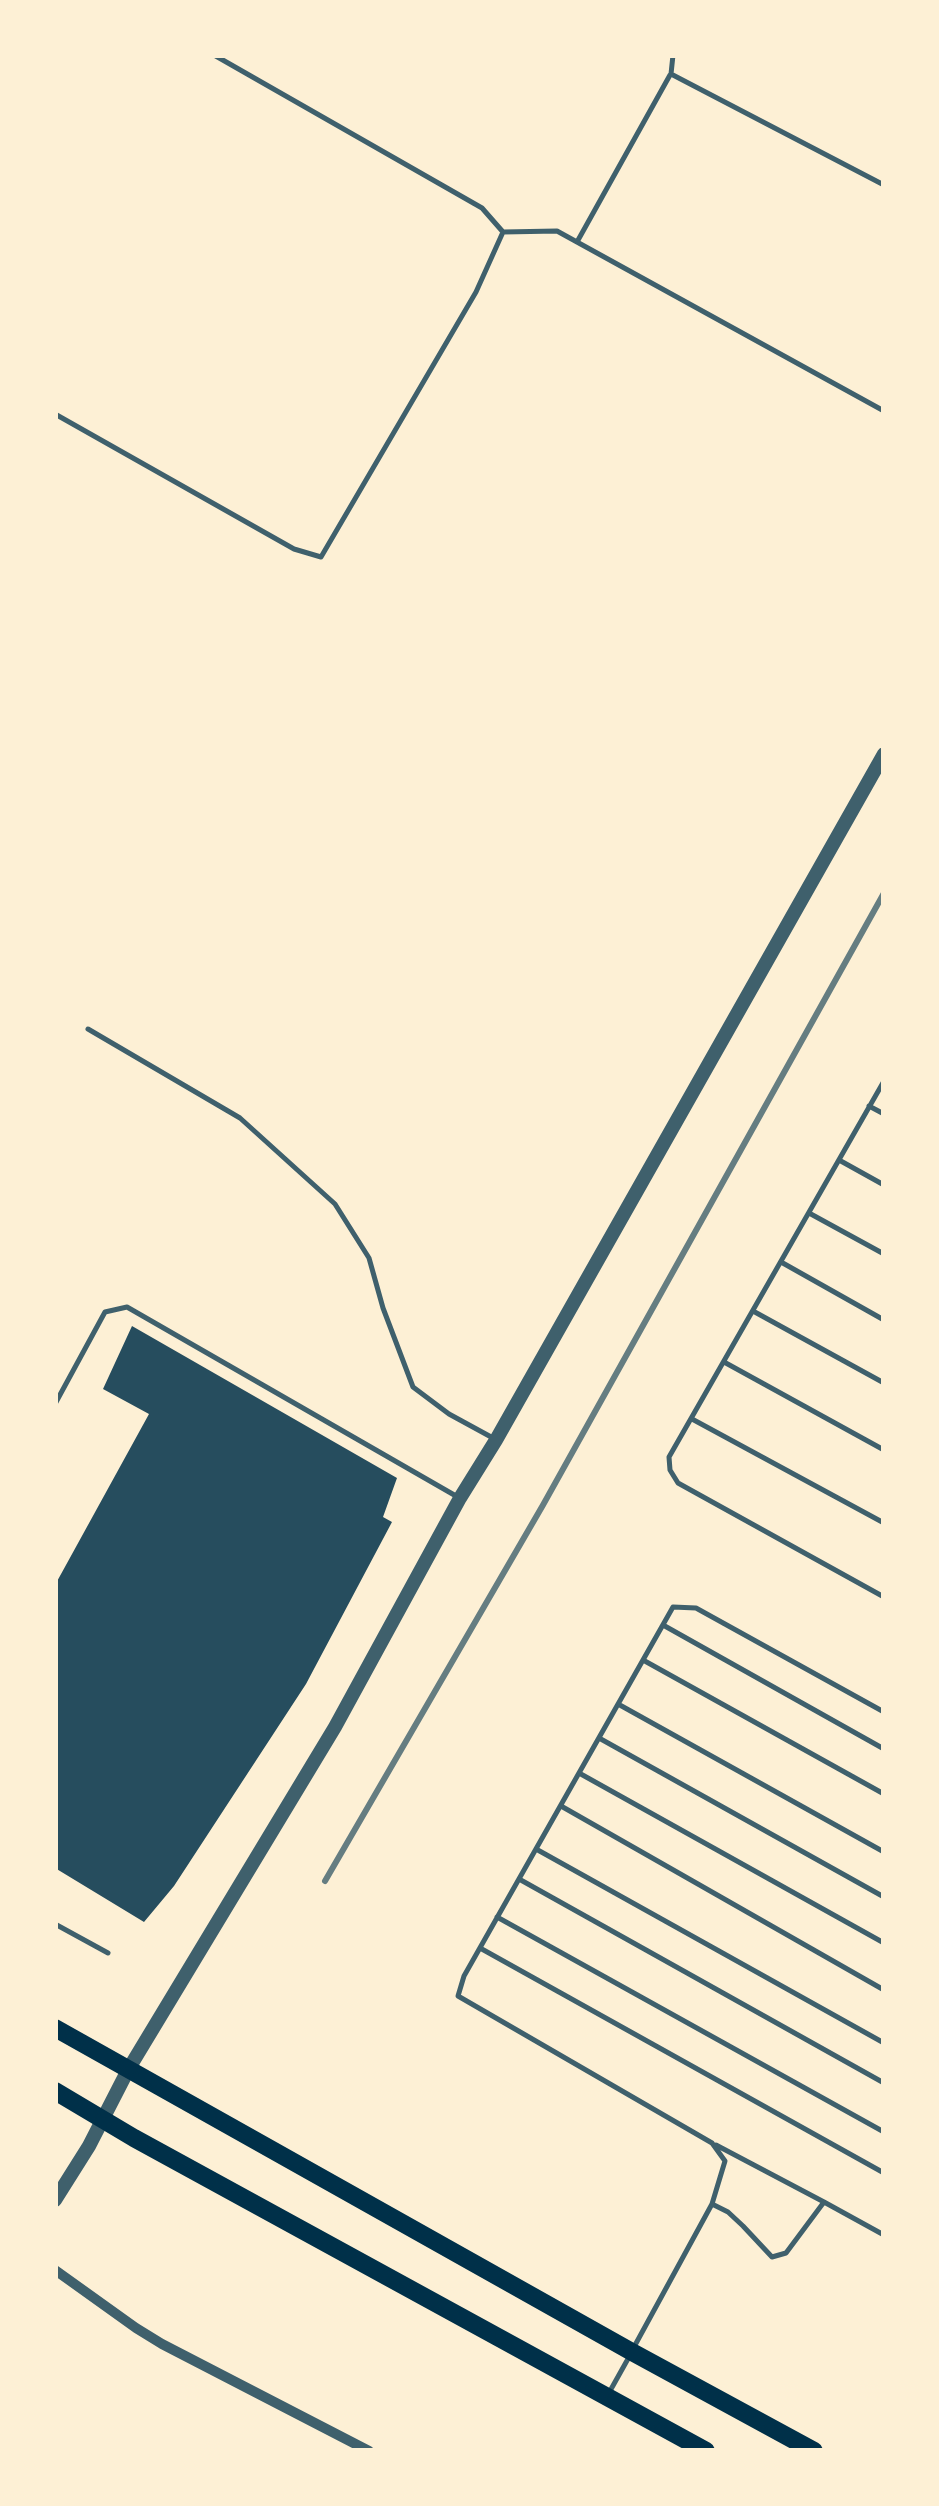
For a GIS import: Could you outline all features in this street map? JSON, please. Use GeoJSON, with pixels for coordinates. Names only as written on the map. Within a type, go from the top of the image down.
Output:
{"type":"FeatureCollection","features":[{"type":"Feature","properties":{"kind":"main road"},"geometry":{"type":"LineString","coordinates":[[55,2028],[814,2451]]}},
{"type":"Feature","properties":{"kind":"main road"},"geometry":{"type":"LineString","coordinates":[[55,2091],[706,2451]]}},
{"type":"Feature","properties":{"kind":"street"},"geometry":{"type":"LineString","coordinates":[[55,2200],[128,2070],[335,1726],[460,1498],[884,754]]}},
{"type":"Feature","properties":{"kind":"street"},"geometry":{"type":"LineString","coordinates":[[55,2270],[162,2344],[369,2451]]}},
{"type":"Feature","properties":{"kind":"lane"},"geometry":{"type":"LineString","coordinates":[[214,55],[482,208],[503,232],[557,231],[884,411]]}},
{"type":"Feature","properties":{"kind":"lane"},"geometry":{"type":"LineString","coordinates":[[577,242],[671,74],[673,55]]}},
{"type":"Feature","properties":{"kind":"lane"},"geometry":{"type":"LineString","coordinates":[[671,74],[884,185]]}},
{"type":"Feature","properties":{"kind":"lane"},"geometry":{"type":"LineString","coordinates":[[55,414],[294,549],[322,557],[476,292],[503,232]]}},
{"type":"Feature","properties":{"kind":"lane"},"geometry":{"type":"LineString","coordinates":[[88,1029],[240,1118],[335,1204],[369,1258],[413,1387],[449,1414],[496,1440]]}},
{"type":"Feature","properties":{"kind":"lane"},"geometry":{"type":"LineString","coordinates":[[884,1081],[669,1458],[670,1470],[678,1483],[884,1597]]}},
{"type":"Feature","properties":{"kind":"lane"},"geometry":{"type":"LineString","coordinates":[[870,1106],[884,1114]]}},
{"type":"Feature","properties":{"kind":"lane"},"geometry":{"type":"LineString","coordinates":[[839,1160],[884,1186]]}},
{"type":"Feature","properties":{"kind":"lane"},"geometry":{"type":"LineString","coordinates":[[809,1213],[884,1254]]}},
{"type":"Feature","properties":{"kind":"lane"},"geometry":{"type":"LineString","coordinates":[[781,1262],[884,1320]]}},
{"type":"Feature","properties":{"kind":"lane"},"geometry":{"type":"LineString","coordinates":[[55,1404],[105,1312],[127,1307],[460,1498]]}},
{"type":"Feature","properties":{"kind":"lane"},"geometry":{"type":"LineString","coordinates":[[753,1311],[884,1383]]}},
{"type":"Feature","properties":{"kind":"lane"},"geometry":{"type":"LineString","coordinates":[[724,1362],[884,1450]]}},
{"type":"Feature","properties":{"kind":"lane"},"geometry":{"type":"LineString","coordinates":[[692,1419],[884,1523]]}},
{"type":"Feature","properties":{"kind":"lane"},"geometry":{"type":"LineString","coordinates":[[884,1712],[696,1608],[674,1607],[464,1976],[458,1996],[712,2144],[884,2234]]}},
{"type":"Feature","properties":{"kind":"lane"},"geometry":{"type":"LineString","coordinates":[[663,1625],[884,1748]]}},
{"type":"Feature","properties":{"kind":"lane"},"geometry":{"type":"LineString","coordinates":[[644,1660],[884,1794]]}},
{"type":"Feature","properties":{"kind":"lane"},"geometry":{"type":"LineString","coordinates":[[618,1704],[884,1852]]}},
{"type":"Feature","properties":{"kind":"lane"},"geometry":{"type":"LineString","coordinates":[[599,1738],[884,1896]]}},
{"type":"Feature","properties":{"kind":"lane"},"geometry":{"type":"LineString","coordinates":[[579,1772],[884,1942]]}},
{"type":"Feature","properties":{"kind":"lane"},"geometry":{"type":"LineString","coordinates":[[560,1806],[884,1990]]}},
{"type":"Feature","properties":{"kind":"lane"},"geometry":{"type":"LineString","coordinates":[[536,1849],[884,2043]]}},
{"type":"Feature","properties":{"kind":"lane"},"geometry":{"type":"LineString","coordinates":[[519,1880],[884,2083]]}},
{"type":"Feature","properties":{"kind":"lane"},"geometry":{"type":"LineString","coordinates":[[498,1917],[884,2132]]}},
{"type":"Feature","properties":{"kind":"lane"},"geometry":{"type":"LineString","coordinates":[[55,1924],[108,1953]]}},
{"type":"Feature","properties":{"kind":"lane"},"geometry":{"type":"LineString","coordinates":[[480,1948],[884,2173]]}},
{"type":"Feature","properties":{"kind":"lane"},"geometry":{"type":"LineString","coordinates":[[607,2395],[712,2204],[725,2161],[712,2144]]}},
{"type":"Feature","properties":{"kind":"lane"},"geometry":{"type":"LineString","coordinates":[[712,2204],[728,2212],[772,2257],[786,2254],[824,2202]]}},
{"type":"Feature","properties":{"kind":"building"},"geometry":{"type":"Polygon","coordinates":[[[132,1326],[397,1478],[383,1517],[392,1522],[306,1684],[174,1886],[144,1922],[55,1868],[55,1585],[149,1414],[103,1389],[132,1326]]]}},
{"type":"Feature","properties":{"kind":"railway"},"geometry":{"type":"LineString","coordinates":[[325,1881],[543,1505],[884,893]]}}]}
